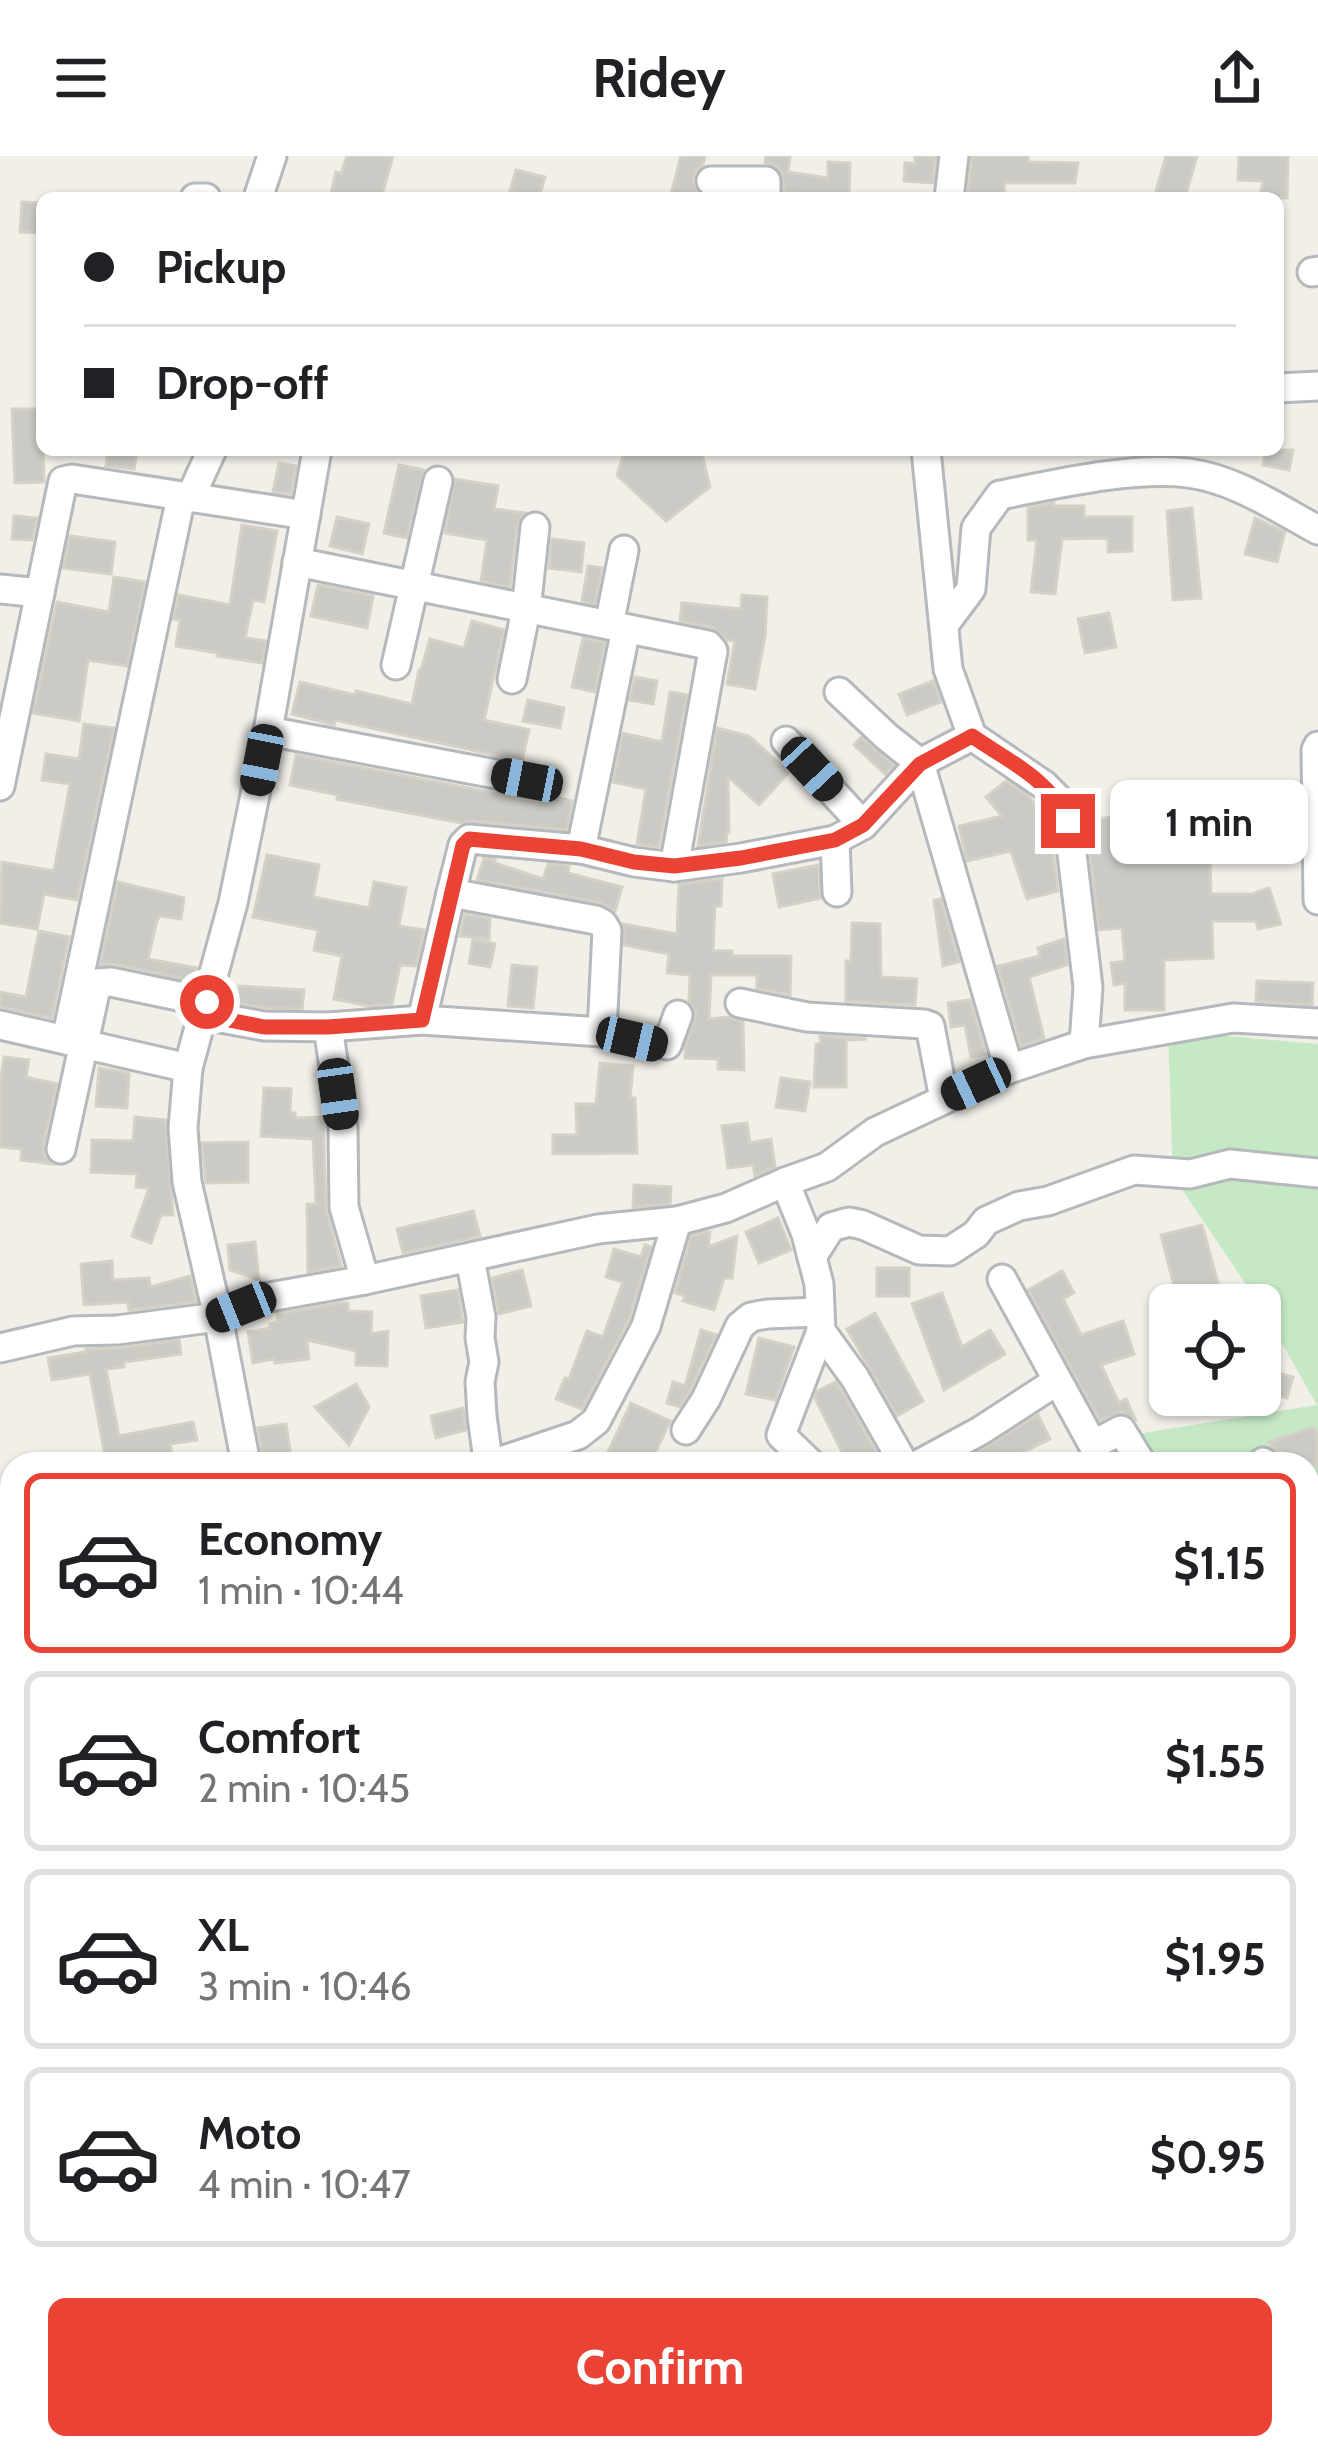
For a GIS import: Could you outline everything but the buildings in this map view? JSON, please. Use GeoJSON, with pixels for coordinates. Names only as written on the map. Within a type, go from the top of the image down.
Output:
{"type":"FeatureCollection","features":[{"type":"Feature","properties":{"kind":"street"},"geometry":{"type":"LineString","coordinates":[[260,192],[272,156]]}},
{"type":"Feature","properties":{"kind":"street"},"geometry":{"type":"LineString","coordinates":[[950,192],[954,156]]}},
{"type":"Feature","properties":{"kind":"street"},"geometry":{"type":"LineString","coordinates":[[711,181],[766,182],[766,192]]}},
{"type":"Feature","properties":{"kind":"street"},"geometry":{"type":"LineString","coordinates":[[1284,388],[1318,386]]}},
{"type":"Feature","properties":{"kind":"street"},"geometry":{"type":"LineString","coordinates":[[61,1149],[74,1042],[186,498],[209,456]]}},
{"type":"Feature","properties":{"kind":"street"},"geometry":{"type":"LineString","coordinates":[[244,1452],[187,1182],[183,1128],[188,1068],[232,903],[268,731],[313,456]]}},
{"type":"Feature","properties":{"kind":"street"},"geometry":{"type":"LineString","coordinates":[[927,456],[947,669],[972,736],[1044,784],[1059,800],[1068,821],[1088,987],[1084,1044]]}},
{"type":"Feature","properties":{"kind":"street"},"geometry":{"type":"LineString","coordinates":[[944,625],[970,589],[976,528],[1000,495],[1142,473],[1189,473],[1274,504],[1318,530]]}},
{"type":"Feature","properties":{"kind":"street"},"geometry":{"type":"LineString","coordinates":[[0,786],[63,481],[306,515]]}},
{"type":"Feature","properties":{"kind":"street"},"geometry":{"type":"LineString","coordinates":[[397,665],[438,481]]}},
{"type":"Feature","properties":{"kind":"street"},"geometry":{"type":"LineString","coordinates":[[512,680],[535,526]]}},
{"type":"Feature","properties":{"kind":"street"},"geometry":{"type":"LineString","coordinates":[[581,849],[618,627],[624,550]]}},
{"type":"Feature","properties":{"kind":"street"},"geometry":{"type":"LineString","coordinates":[[297,562],[708,645],[713,651],[674,866]]}},
{"type":"Feature","properties":{"kind":"street"},"geometry":{"type":"LineString","coordinates":[[0,589],[40,593]]}},
{"type":"Feature","properties":{"kind":"street"},"geometry":{"type":"LineString","coordinates":[[839,692],[920,764],[1009,1069]]}},
{"type":"Feature","properties":{"kind":"street"},"geometry":{"type":"LineString","coordinates":[[268,731],[527,780]]}},
{"type":"Feature","properties":{"kind":"street"},"geometry":{"type":"LineString","coordinates":[[422,1020],[463,845],[469,839],[581,849],[674,866],[835,840],[863,825],[920,764],[972,736]]}},
{"type":"Feature","properties":{"kind":"street"},"geometry":{"type":"LineString","coordinates":[[786,741],[863,825]]}},
{"type":"Feature","properties":{"kind":"street"},"geometry":{"type":"LineString","coordinates":[[1318,746],[1318,900]]}},
{"type":"Feature","properties":{"kind":"street"},"geometry":{"type":"LineString","coordinates":[[835,840],[836,892]]}},
{"type":"Feature","properties":{"kind":"street"},"geometry":{"type":"LineString","coordinates":[[451,893],[603,924],[607,932],[602,1032]]}},
{"type":"Feature","properties":{"kind":"street"},"geometry":{"type":"LineString","coordinates":[[74,1042],[97,983],[102,982],[264,1027],[422,1020],[602,1032],[667,1045],[678,1015]]}},
{"type":"Feature","properties":{"kind":"street"},"geometry":{"type":"LineString","coordinates":[[740,1004],[807,1017],[930,1026],[944,1099]]}},
{"type":"Feature","properties":{"kind":"street"},"geometry":{"type":"LineString","coordinates":[[0,1348],[73,1331],[218,1317],[264,1298],[598,1229],[677,1221],[726,1208],[827,1168],[875,1132],[1009,1069],[1084,1044],[1233,1018],[1318,1023]]}},
{"type":"Feature","properties":{"kind":"street"},"geometry":{"type":"LineString","coordinates":[[0,1025],[188,1068]]}},
{"type":"Feature","properties":{"kind":"street"},"geometry":{"type":"LineString","coordinates":[[328,1027],[343,1128],[344,1207],[365,1280]]}},
{"type":"Feature","properties":{"kind":"street"},"geometry":{"type":"LineString","coordinates":[[812,1257],[831,1227],[849,1222],[919,1250],[950,1251],[986,1221],[1018,1206],[1048,1201],[1134,1171],[1190,1174],[1230,1164],[1318,1172]]}},
{"type":"Feature","properties":{"kind":"street"},"geometry":{"type":"LineString","coordinates":[[785,1182],[819,1284],[820,1321],[781,1435],[799,1452]]}},
{"type":"Feature","properties":{"kind":"street"},"geometry":{"type":"LineString","coordinates":[[529,1452],[578,1436],[596,1421],[646,1326],[677,1221]]}},
{"type":"Feature","properties":{"kind":"street"},"geometry":{"type":"LineString","coordinates":[[470,1258],[481,1317],[484,1362],[480,1382],[487,1452]]}},
{"type":"Feature","properties":{"kind":"street"},"geometry":{"type":"LineString","coordinates":[[1002,1279],[1093,1445],[1121,1430],[1135,1452]]}},
{"type":"Feature","properties":{"kind":"street"},"geometry":{"type":"LineString","coordinates":[[686,1430],[740,1326],[751,1317],[767,1314],[820,1321]]}},
{"type":"Feature","properties":{"kind":"street"},"geometry":{"type":"LineString","coordinates":[[820,1321],[897,1452]]}},
{"type":"Feature","properties":{"kind":"street"},"geometry":{"type":"LineString","coordinates":[[946,1452],[1057,1381]]}},
{"type":"Feature","properties":{"kind":"green space"},"geometry":{"type":"Polygon","coordinates":[[[1168,1031],[1318,1044],[1318,1452],[1150,1452],[1137,1434],[1249,1416],[1281,1416],[1281,1411],[1317,1405],[1281,1342],[1281,1284],[1246,1284],[1173,1176],[1168,1031]]]}},
{"type":"Feature","properties":{"kind":"route"},"geometry":{"type":"LineString","coordinates":[[207,1002],[204,1015],[264,1027],[422,1020],[463,845],[469,839],[581,849],[674,866],[835,840],[863,825],[920,764],[972,736],[1044,784],[1059,800],[1068,821]]}}]}
